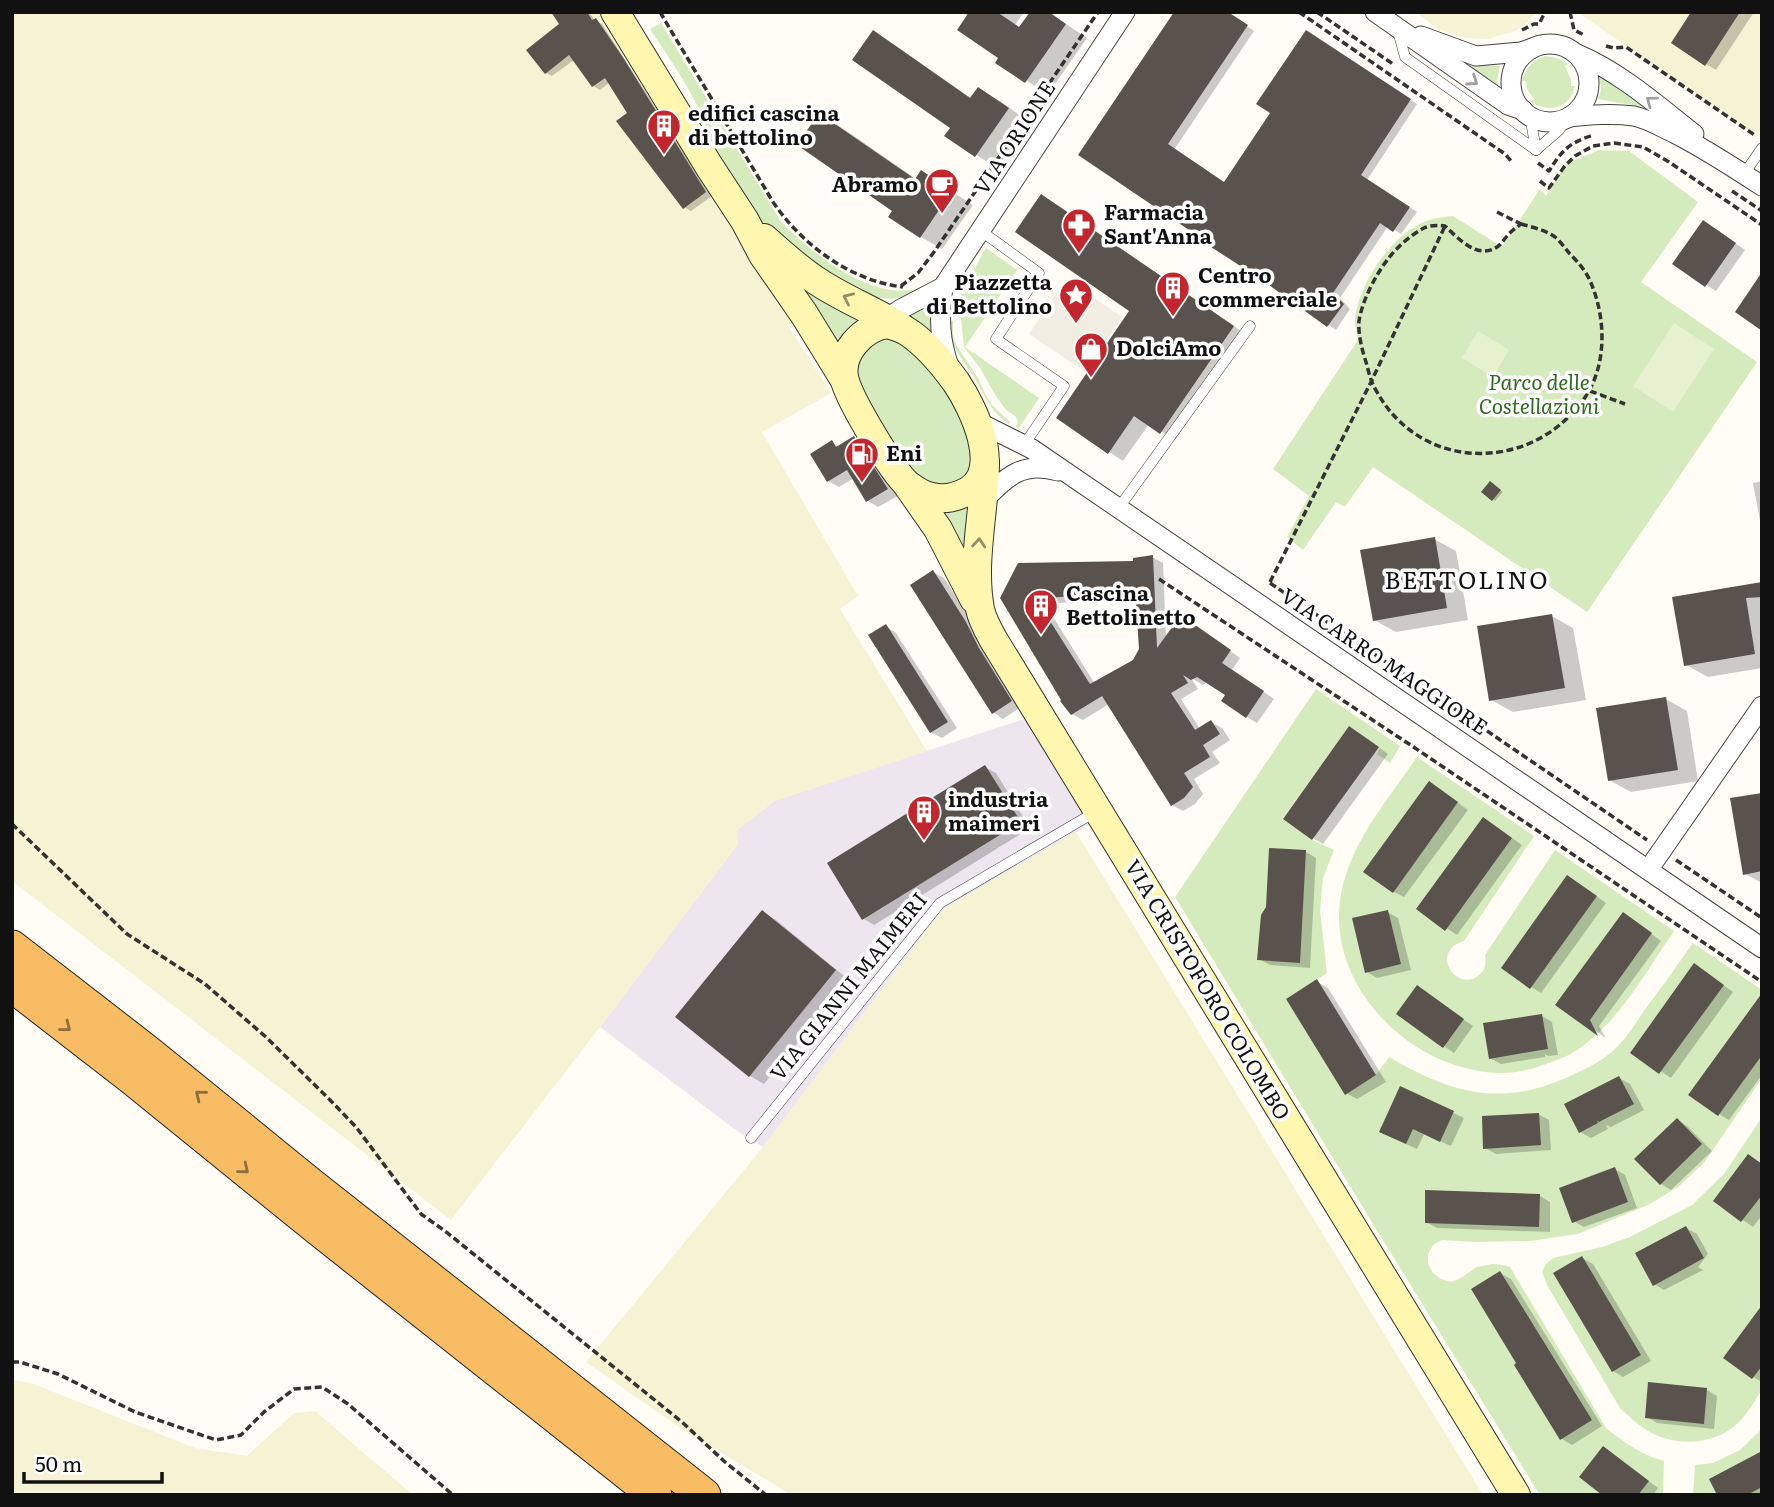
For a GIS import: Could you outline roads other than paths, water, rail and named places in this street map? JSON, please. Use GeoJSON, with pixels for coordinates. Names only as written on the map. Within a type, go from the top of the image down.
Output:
{"type":"FeatureCollection","features":[{"type":"Feature","properties":{"kind":"highway"},"geometry":{"type":"LineString","coordinates":[[12,947],[704,1495]]}},
{"type":"Feature","properties":{"kind":"highway"},"geometry":{"type":"LineString","coordinates":[[12,985],[655,1495]]}},
{"type":"Feature","properties":{"kind":"highway"},"geometry":{"type":"LineString","coordinates":[[310,1184],[473,1294],[657,1443],[729,1495]]}},
{"type":"Feature","properties":{"kind":"highway"},"geometry":{"type":"LineString","coordinates":[[316,1227],[422,1321],[632,1495]]}},
{"type":"Feature","properties":{"kind":"main road"},"geometry":{"type":"LineString","coordinates":[[615,12],[745,221],[763,255],[804,314],[905,491],[930,516],[980,611]]}},
{"type":"Feature","properties":{"kind":"main road"},"geometry":{"type":"LineString","coordinates":[[745,221],[803,272],[889,326]]}},
{"type":"Feature","properties":{"kind":"main road"},"geometry":{"type":"LineString","coordinates":[[848,387],[844,367],[846,357],[857,340],[889,326]]}},
{"type":"Feature","properties":{"kind":"main road","name":"VIA CRISTOFORO COLOMBO"},"geometry":{"type":"LineString","coordinates":[[889,326],[930,352],[955,380],[976,421],[983,446],[986,483],[977,569],[980,611],[1000,652],[1516,1495]]}},
{"type":"Feature","properties":{"kind":"main road"},"geometry":{"type":"LineString","coordinates":[[905,491],[934,498],[959,496],[986,483]]}},
{"type":"Feature","properties":{"kind":"street","name":"VIA ORIONE"},"geometry":{"type":"LineString","coordinates":[[943,287],[1125,12]]}},
{"type":"Feature","properties":{"kind":"street"},"geometry":{"type":"LineString","coordinates":[[1375,12],[1516,109],[1548,122],[1601,114],[1636,117],[1693,142],[1762,186]]}},
{"type":"Feature","properties":{"kind":"street"},"geometry":{"type":"LineString","coordinates":[[1397,27],[1476,56],[1521,52],[1540,45],[1565,47],[1595,62],[1640,92],[1744,174]]}},
{"type":"Feature","properties":{"kind":"street"},"geometry":{"type":"LineString","coordinates":[[1527,113],[1517,102],[1511,83],[1517,63],[1523,55],[1540,45]]}},
{"type":"Feature","properties":{"kind":"street"},"geometry":{"type":"LineString","coordinates":[[1569,117],[1579,110],[1589,87],[1584,63],[1576,53]]}},
{"type":"Feature","properties":{"kind":"street"},"geometry":{"type":"LineString","coordinates":[[889,326],[943,287]]}},
{"type":"Feature","properties":{"kind":"street"},"geometry":{"type":"LineString","coordinates":[[943,287],[939,317],[944,351],[955,380]]}},
{"type":"Feature","properties":{"kind":"street","name":"VIA CARRO MAGGIORE"},"geometry":{"type":"LineString","coordinates":[[976,421],[1024,445],[1066,473],[1762,948]]}},
{"type":"Feature","properties":{"kind":"street"},"geometry":{"type":"LineString","coordinates":[[986,483],[1038,467],[1066,473]]}},
{"type":"Feature","properties":{"kind":"street"},"geometry":{"type":"LineString","coordinates":[[1648,870],[1762,705]]}},
{"type":"Feature","properties":{"kind":"lane"},"geometry":{"type":"LineString","coordinates":[[1397,27],[1405,57],[1536,150]]}},
{"type":"Feature","properties":{"kind":"lane"},"geometry":{"type":"LineString","coordinates":[[1527,113],[1536,150]]}},
{"type":"Feature","properties":{"kind":"lane"},"geometry":{"type":"LineString","coordinates":[[1536,150],[1559,130],[1569,117]]}},
{"type":"Feature","properties":{"kind":"lane"},"geometry":{"type":"LineString","coordinates":[[1744,174],[1762,148]]}},
{"type":"Feature","properties":{"kind":"lane"},"geometry":{"type":"LineString","coordinates":[[981,231],[1039,273],[996,339],[1063,386],[1024,445]]}},
{"type":"Feature","properties":{"kind":"lane"},"geometry":{"type":"LineString","coordinates":[[1118,509],[1250,326]]}},
{"type":"Feature","properties":{"kind":"lane"},"geometry":{"type":"LineString","coordinates":[[848,387],[859,416],[858,433]]}},
{"type":"Feature","properties":{"kind":"lane","name":"VIA GIANNI MAIMERI"},"geometry":{"type":"LineString","coordinates":[[751,1138],[940,903],[1098,811]]}},
{"type":"Feature","properties":{"kind":"place","name":"edifici cascina di bettolino"},"geometry":{"type":"Point","coordinates":[664,156]}},
{"type":"Feature","properties":{"kind":"place","name":"Abramo"},"geometry":{"type":"Point","coordinates":[942,215]}},
{"type":"Feature","properties":{"kind":"place","name":"Farmacia Sant'Anna"},"geometry":{"type":"Point","coordinates":[1079,255]}},
{"type":"Feature","properties":{"kind":"place","name":"Centro commerciale"},"geometry":{"type":"Point","coordinates":[1173,318]}},
{"type":"Feature","properties":{"kind":"place","name":"Piazzetta di Bettolino"},"geometry":{"type":"Point","coordinates":[1076,325]}},
{"type":"Feature","properties":{"kind":"place","name":"DolciAmo"},"geometry":{"type":"Point","coordinates":[1091,379]}},
{"type":"Feature","properties":{"kind":"place","name":"Eni"},"geometry":{"type":"Point","coordinates":[862,484]}},
{"type":"Feature","properties":{"kind":"place","name":"Cascina Bettolinetto"},"geometry":{"type":"Point","coordinates":[1041,636]}},
{"type":"Feature","properties":{"kind":"place","name":"industria maimeri"},"geometry":{"type":"Point","coordinates":[924,842]}},
{"type":"Feature","properties":{"kind":"district","name":"BETTOLINO"},"geometry":{"type":"Point","coordinates":[1467,581]}},
{"type":"Feature","properties":{"kind":"park label","name":"Parco delle Costellazioni"},"geometry":{"type":"Point","coordinates":[1539,395]}}]}
